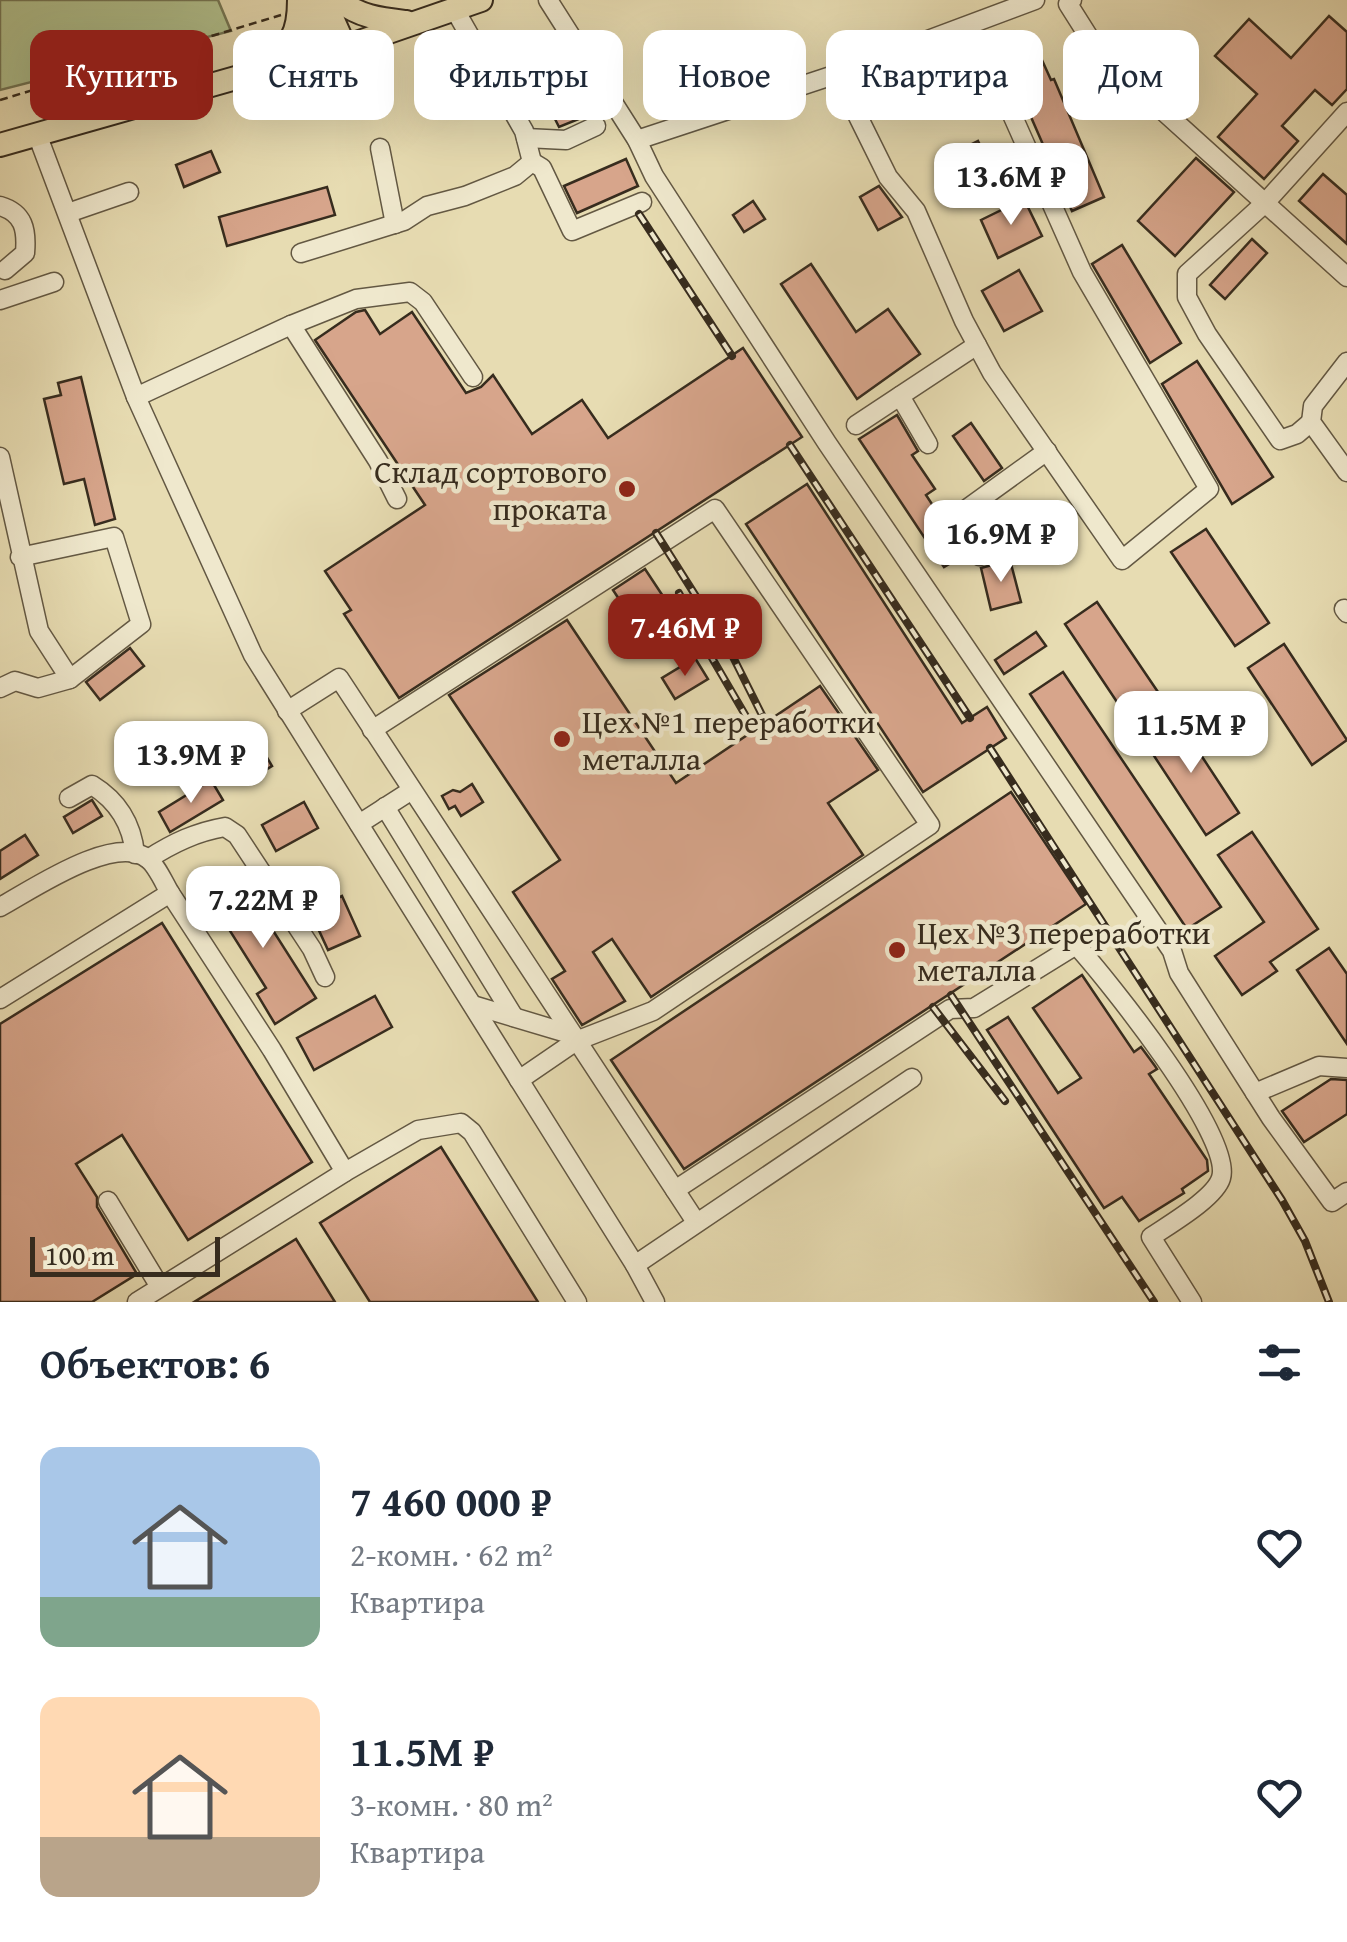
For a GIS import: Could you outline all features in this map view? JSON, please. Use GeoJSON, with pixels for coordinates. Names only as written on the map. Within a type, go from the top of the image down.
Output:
{"type":"FeatureCollection","features":[{"type":"Feature","properties":{"kind":"main road"},"geometry":{"type":"LineString","coordinates":[[338,0],[370,18],[414,24]]}},
{"type":"Feature","properties":{"kind":"main road"},"geometry":{"type":"LineString","coordinates":[[394,30],[481,0]]}},
{"type":"Feature","properties":{"kind":"main road"},"geometry":{"type":"LineString","coordinates":[[309,2],[324,30]]}},
{"type":"Feature","properties":{"kind":"main road"},"geometry":{"type":"LineString","coordinates":[[298,30],[309,2]]}},
{"type":"Feature","properties":{"kind":"main road"},"geometry":{"type":"LineString","coordinates":[[0,145],[233,79]]}},
{"type":"Feature","properties":{"kind":"lane"},"geometry":{"type":"LineString","coordinates":[[548,0],[637,140],[654,176],[828,443],[1172,951],[1179,973],[1255,1094],[1332,1202],[1347,1192]]}},
{"type":"Feature","properties":{"kind":"lane"},"geometry":{"type":"LineString","coordinates":[[955,30],[1035,0]]}},
{"type":"Feature","properties":{"kind":"lane"},"geometry":{"type":"LineString","coordinates":[[1064,1],[1099,54],[1347,277]]}},
{"type":"Feature","properties":{"kind":"lane"},"geometry":{"type":"LineString","coordinates":[[456,10],[526,138],[532,162],[542,168],[572,231],[642,202]]}},
{"type":"Feature","properties":{"kind":"lane"},"geometry":{"type":"LineString","coordinates":[[637,140],[826,78]]}},
{"type":"Feature","properties":{"kind":"lane"},"geometry":{"type":"LineString","coordinates":[[1347,112],[1265,203],[1187,274],[1186,297],[1206,334],[1280,440],[1297,434],[1311,422],[1314,406],[1347,362]]}},
{"type":"Feature","properties":{"kind":"lane"},"geometry":{"type":"LineString","coordinates":[[860,120],[888,177],[916,211],[992,373],[1122,560],[1209,488],[1082,272],[1015,120]]}},
{"type":"Feature","properties":{"kind":"lane"},"geometry":{"type":"LineString","coordinates":[[526,138],[566,140],[596,126]]}},
{"type":"Feature","properties":{"kind":"lane"},"geometry":{"type":"LineString","coordinates":[[36,134],[136,397],[252,655],[655,1302]]}},
{"type":"Feature","properties":{"kind":"lane"},"geometry":{"type":"LineString","coordinates":[[380,148],[395,224]]}},
{"type":"Feature","properties":{"kind":"lane"},"geometry":{"type":"LineString","coordinates":[[300,254],[395,224],[427,206],[515,176],[532,162]]}},
{"type":"Feature","properties":{"kind":"lane"},"geometry":{"type":"LineString","coordinates":[[68,213],[129,192]]}},
{"type":"Feature","properties":{"kind":"lane"},"geometry":{"type":"LineString","coordinates":[[0,206],[14,211],[23,220],[26,238],[25,253],[5,270]]}},
{"type":"Feature","properties":{"kind":"lane"},"geometry":{"type":"LineString","coordinates":[[0,300],[54,282]]}},
{"type":"Feature","properties":{"kind":"lane"},"geometry":{"type":"LineString","coordinates":[[136,397],[356,299],[410,292],[424,302],[474,377]]}},
{"type":"Feature","properties":{"kind":"lane"},"geometry":{"type":"LineString","coordinates":[[291,325],[398,498]]}},
{"type":"Feature","properties":{"kind":"lane"},"geometry":{"type":"LineString","coordinates":[[856,424],[977,345]]}},
{"type":"Feature","properties":{"kind":"lane"},"geometry":{"type":"LineString","coordinates":[[900,396],[928,444]]}},
{"type":"Feature","properties":{"kind":"lane"},"geometry":{"type":"LineString","coordinates":[[1311,422],[1347,472]]}},
{"type":"Feature","properties":{"kind":"lane"},"geometry":{"type":"LineString","coordinates":[[979,556],[957,516],[1047,451]]}},
{"type":"Feature","properties":{"kind":"lane"},"geometry":{"type":"LineString","coordinates":[[0,458],[39,631],[70,679]]}},
{"type":"Feature","properties":{"kind":"lane"},"geometry":{"type":"LineString","coordinates":[[372,730],[715,509],[930,826],[654,1011],[575,1038],[519,1080]]}},
{"type":"Feature","properties":{"kind":"lane"},"geometry":{"type":"LineString","coordinates":[[0,688],[15,681],[38,688],[70,679],[141,624],[114,537],[20,556]]}},
{"type":"Feature","properties":{"kind":"lane"},"geometry":{"type":"LineString","coordinates":[[287,711],[338,678],[696,1222]]}},
{"type":"Feature","properties":{"kind":"lane"},"geometry":{"type":"LineString","coordinates":[[69,798],[92,785],[106,793],[133,830],[142,856],[272,1050],[345,1172]]}},
{"type":"Feature","properties":{"kind":"lane"},"geometry":{"type":"LineString","coordinates":[[358,824],[412,790]]}},
{"type":"Feature","properties":{"kind":"lane"},"geometry":{"type":"LineString","coordinates":[[385,807],[514,1018]]}},
{"type":"Feature","properties":{"kind":"lane"},"geometry":{"type":"LineString","coordinates":[[0,908],[77,865],[105,854],[142,856],[225,826],[238,834],[312,949],[325,977]]}},
{"type":"Feature","properties":{"kind":"lane"},"geometry":{"type":"LineString","coordinates":[[0,999],[170,893]]}},
{"type":"Feature","properties":{"kind":"lane"},"geometry":{"type":"LineString","coordinates":[[675,1190],[950,1009],[974,1008],[1076,945],[1175,1073],[1220,1154],[1223,1172],[1216,1189],[1151,1237],[1192,1302]]}},
{"type":"Feature","properties":{"kind":"lane"},"geometry":{"type":"LineString","coordinates":[[473,1005],[575,1038]]}},
{"type":"Feature","properties":{"kind":"lane"},"geometry":{"type":"LineString","coordinates":[[1255,1094],[1320,1066],[1347,1068]]}},
{"type":"Feature","properties":{"kind":"lane"},"geometry":{"type":"LineString","coordinates":[[635,1265],[912,1078]]}},
{"type":"Feature","properties":{"kind":"lane"},"geometry":{"type":"LineString","coordinates":[[137,1302],[418,1130],[461,1123],[472,1132],[577,1302]]}},
{"type":"Feature","properties":{"kind":"lane"},"geometry":{"type":"LineString","coordinates":[[108,1201],[160,1288]]}},
{"type":"Feature","properties":{"kind":"path"},"geometry":{"type":"LineString","coordinates":[[0,100],[309,2]]}},
{"type":"Feature","properties":{"kind":"green space"},"geometry":{"type":"Polygon","coordinates":[[[0,0],[218,0],[231,31],[213,36],[213,30],[30,30],[30,82],[0,90],[0,0]]]}},
{"type":"Feature","properties":{"kind":"building"},"geometry":{"type":"Polygon","coordinates":[[[1329,16],[1347,32],[1347,89],[1332,105],[1315,90],[1282,126],[1298,141],[1264,179],[1218,137],[1257,94],[1215,56],[1249,19],[1291,58],[1329,16]]]}},
{"type":"Feature","properties":{"kind":"building"},"geometry":{"type":"Polygon","coordinates":[[[1043,62],[1063,100],[1063,120],[1071,120],[1104,197],[1072,211],[1032,120],[1043,120],[1043,62]]]}},
{"type":"Feature","properties":{"kind":"building"},"geometry":{"type":"Polygon","coordinates":[[[556,120],[576,120],[559,127],[556,120]]]}},
{"type":"Feature","properties":{"kind":"building"},"geometry":{"type":"Polygon","coordinates":[[[978,141],[999,182],[967,199],[946,157],[978,141]]]}},
{"type":"Feature","properties":{"kind":"building"},"geometry":{"type":"Polygon","coordinates":[[[211,151],[220,172],[184,187],[176,165],[211,151]]]}},
{"type":"Feature","properties":{"kind":"building"},"geometry":{"type":"Polygon","coordinates":[[[1196,158],[1234,192],[1175,256],[1138,221],[1196,158]]]}},
{"type":"Feature","properties":{"kind":"building"},"geometry":{"type":"Polygon","coordinates":[[[626,159],[638,186],[577,213],[564,186],[626,159]]]}},
{"type":"Feature","properties":{"kind":"building"},"geometry":{"type":"Polygon","coordinates":[[[1323,174],[1347,195],[1347,244],[1299,201],[1323,174]]]}},
{"type":"Feature","properties":{"kind":"building"},"geometry":{"type":"Polygon","coordinates":[[[879,186],[902,217],[878,230],[860,197],[879,186]]]}},
{"type":"Feature","properties":{"kind":"building"},"geometry":{"type":"Polygon","coordinates":[[[327,187],[335,215],[227,246],[219,217],[327,187]]]}},
{"type":"Feature","properties":{"kind":"building"},"geometry":{"type":"Polygon","coordinates":[[[1024,199],[1042,236],[998,258],[981,220],[1024,199]]]}},
{"type":"Feature","properties":{"kind":"building"},"geometry":{"type":"Polygon","coordinates":[[[753,201],[765,219],[744,232],[733,215],[753,201]]]}},
{"type":"Feature","properties":{"kind":"building"},"geometry":{"type":"Polygon","coordinates":[[[1252,239],[1267,253],[1225,299],[1210,285],[1252,239]]]}},
{"type":"Feature","properties":{"kind":"building"},"geometry":{"type":"Polygon","coordinates":[[[1122,245],[1181,343],[1150,363],[1092,264],[1122,245]]]}},
{"type":"Feature","properties":{"kind":"building"},"geometry":{"type":"Polygon","coordinates":[[[811,264],[856,332],[888,309],[920,354],[857,399],[781,284],[811,264]]]}},
{"type":"Feature","properties":{"kind":"building"},"geometry":{"type":"Polygon","coordinates":[[[1019,270],[1042,311],[1004,331],[982,291],[1019,270]]]}},
{"type":"Feature","properties":{"kind":"building"},"geometry":{"type":"Polygon","coordinates":[[[365,310],[380,334],[412,312],[466,393],[481,387],[493,375],[532,434],[582,400],[608,438],[743,348],[802,437],[399,698],[344,614],[351,610],[325,571],[425,505],[315,340],[365,310]]]}},
{"type":"Feature","properties":{"kind":"building"},"geometry":{"type":"Polygon","coordinates":[[[1197,361],[1273,477],[1232,504],[1162,384],[1197,361]]]}},
{"type":"Feature","properties":{"kind":"building"},"geometry":{"type":"Polygon","coordinates":[[[81,377],[115,519],[95,525],[84,479],[64,484],[44,399],[61,395],[58,383],[81,377]]]}},
{"type":"Feature","properties":{"kind":"building"},"geometry":{"type":"Polygon","coordinates":[[[897,415],[918,451],[912,455],[935,489],[926,495],[943,521],[937,525],[959,558],[944,567],[859,439],[897,415]]]}},
{"type":"Feature","properties":{"kind":"building"},"geometry":{"type":"Polygon","coordinates":[[[971,423],[1002,468],[984,481],[953,436],[971,423]]]}},
{"type":"Feature","properties":{"kind":"building"},"geometry":{"type":"Polygon","coordinates":[[[807,484],[962,723],[987,707],[1006,738],[923,792],[746,524],[807,484]]]}},
{"type":"Feature","properties":{"kind":"building"},"geometry":{"type":"Polygon","coordinates":[[[1206,529],[1269,623],[1235,646],[1171,552],[1206,529]]]}},
{"type":"Feature","properties":{"kind":"building"},"geometry":{"type":"Polygon","coordinates":[[[1010,560],[1021,602],[991,610],[981,568],[1010,560]]]}},
{"type":"Feature","properties":{"kind":"building"},"geometry":{"type":"Polygon","coordinates":[[[645,569],[686,631],[654,652],[613,590],[645,569]]]}},
{"type":"Feature","properties":{"kind":"building"},"geometry":{"type":"Polygon","coordinates":[[[1097,602],[1160,695],[1127,717],[1065,624],[1097,602]]]}},
{"type":"Feature","properties":{"kind":"building"},"geometry":{"type":"Polygon","coordinates":[[[567,620],[676,783],[820,686],[878,770],[828,803],[863,855],[651,997],[612,939],[593,952],[625,1001],[582,1025],[552,979],[565,971],[513,892],[560,860],[449,695],[567,620]]]}},
{"type":"Feature","properties":{"kind":"building"},"geometry":{"type":"Polygon","coordinates":[[[1036,632],[1046,646],[1004,674],[995,660],[1036,632]]]}},
{"type":"Feature","properties":{"kind":"building"},"geometry":{"type":"Polygon","coordinates":[[[1284,644],[1347,740],[1312,765],[1248,668],[1284,644]]]}},
{"type":"Feature","properties":{"kind":"building"},"geometry":{"type":"Polygon","coordinates":[[[130,648],[144,666],[100,700],[86,682],[130,648]]]}},
{"type":"Feature","properties":{"kind":"building"},"geometry":{"type":"Polygon","coordinates":[[[695,658],[708,679],[675,699],[662,678],[695,658]]]}},
{"type":"Feature","properties":{"kind":"building"},"geometry":{"type":"Polygon","coordinates":[[[1063,672],[1221,907],[1187,929],[1030,694],[1063,672]]]}},
{"type":"Feature","properties":{"kind":"building"},"geometry":{"type":"Polygon","coordinates":[[[1176,717],[1239,813],[1206,835],[1143,739],[1176,717]]]}},
{"type":"Feature","properties":{"kind":"building"},"geometry":{"type":"Polygon","coordinates":[[[256,739],[272,766],[246,782],[234,752],[256,739]]]}},
{"type":"Feature","properties":{"kind":"building"},"geometry":{"type":"Polygon","coordinates":[[[211,780],[223,800],[170,832],[159,812],[211,780]]]}},
{"type":"Feature","properties":{"kind":"building"},"geometry":{"type":"Polygon","coordinates":[[[472,784],[483,802],[461,816],[455,806],[449,809],[442,796],[472,784]]]}},
{"type":"Feature","properties":{"kind":"building","name":"Цех №3 переработки металла"},"geometry":{"type":"Polygon","coordinates":[[[1011,792],[1086,904],[684,1169],[611,1060],[1011,792]]]}},
{"type":"Feature","properties":{"kind":"building"},"geometry":{"type":"Polygon","coordinates":[[[92,800],[102,816],[73,833],[64,817],[92,800]]]}},
{"type":"Feature","properties":{"kind":"building"},"geometry":{"type":"Polygon","coordinates":[[[304,802],[318,828],[276,851],[262,825],[304,802]]]}},
{"type":"Feature","properties":{"kind":"building"},"geometry":{"type":"Polygon","coordinates":[[[1252,832],[1318,929],[1270,962],[1277,971],[1242,995],[1215,956],[1264,922],[1218,855],[1252,832]]]}},
{"type":"Feature","properties":{"kind":"building"},"geometry":{"type":"Polygon","coordinates":[[[25,835],[38,855],[0,879],[0,851],[25,835]]]}},
{"type":"Feature","properties":{"kind":"building"},"geometry":{"type":"Polygon","coordinates":[[[239,877],[316,998],[275,1024],[257,994],[266,988],[208,896],[239,877]]]}},
{"type":"Feature","properties":{"kind":"building"},"geometry":{"type":"Polygon","coordinates":[[[342,896],[360,936],[328,950],[310,911],[342,896]]]}},
{"type":"Feature","properties":{"kind":"building"},"geometry":{"type":"Polygon","coordinates":[[[162,923],[312,1162],[188,1240],[122,1135],[76,1164],[137,1274],[92,1302],[0,1302],[0,1024],[162,923]]]}},
{"type":"Feature","properties":{"kind":"building"},"geometry":{"type":"Polygon","coordinates":[[[1329,948],[1347,974],[1347,1044],[1297,970],[1329,948]]]}},
{"type":"Feature","properties":{"kind":"building"},"geometry":{"type":"Polygon","coordinates":[[[1082,975],[1134,1052],[1141,1047],[1155,1066],[1157,1069],[1149,1074],[1207,1160],[1208,1171],[1182,1189],[1184,1193],[1139,1221],[1122,1197],[1104,1208],[987,1030],[1008,1017],[1058,1093],[1081,1078],[1033,1008],[1082,975]]]}},
{"type":"Feature","properties":{"kind":"building"},"geometry":{"type":"Polygon","coordinates":[[[375,996],[392,1027],[314,1070],[297,1038],[375,996]]]}},
{"type":"Feature","properties":{"kind":"building"},"geometry":{"type":"Polygon","coordinates":[[[1331,1079],[1347,1080],[1347,1114],[1304,1142],[1282,1111],[1331,1079]]]}},
{"type":"Feature","properties":{"kind":"building"},"geometry":{"type":"Polygon","coordinates":[[[441,1147],[538,1302],[370,1302],[320,1223],[441,1147]]]}},
{"type":"Feature","properties":{"kind":"building"},"geometry":{"type":"Polygon","coordinates":[[[296,1239],[335,1302],[194,1302],[296,1239]]]}},
{"type":"Feature","properties":{"kind":"railway"},"geometry":{"type":"LineString","coordinates":[[639,214],[732,356]]}},
{"type":"Feature","properties":{"kind":"railway"},"geometry":{"type":"LineString","coordinates":[[790,445],[970,718]]}},
{"type":"Feature","properties":{"kind":"railway"},"geometry":{"type":"LineString","coordinates":[[656,533],[728,647],[766,723]]}},
{"type":"Feature","properties":{"kind":"railway"},"geometry":{"type":"LineString","coordinates":[[679,593],[754,730]]}},
{"type":"Feature","properties":{"kind":"railway"},"geometry":{"type":"LineString","coordinates":[[990,748],[1282,1200],[1305,1241],[1329,1302]]}},
{"type":"Feature","properties":{"kind":"railway"},"geometry":{"type":"LineString","coordinates":[[951,995],[1154,1302]]}},
{"type":"Feature","properties":{"kind":"railway"},"geometry":{"type":"LineString","coordinates":[[933,1007],[1005,1101]]}},
{"type":"Feature","properties":{"kind":"place","name":"Склад сортового проката"},"geometry":{"type":"Point","coordinates":[627,489]}},
{"type":"Feature","properties":{"kind":"place","name":"Цех №1 переработки металла"},"geometry":{"type":"Point","coordinates":[562,739]}},
{"type":"Feature","properties":{"kind":"place","name":"Цех №3 переработки металла"},"geometry":{"type":"Point","coordinates":[897,950]}}]}
